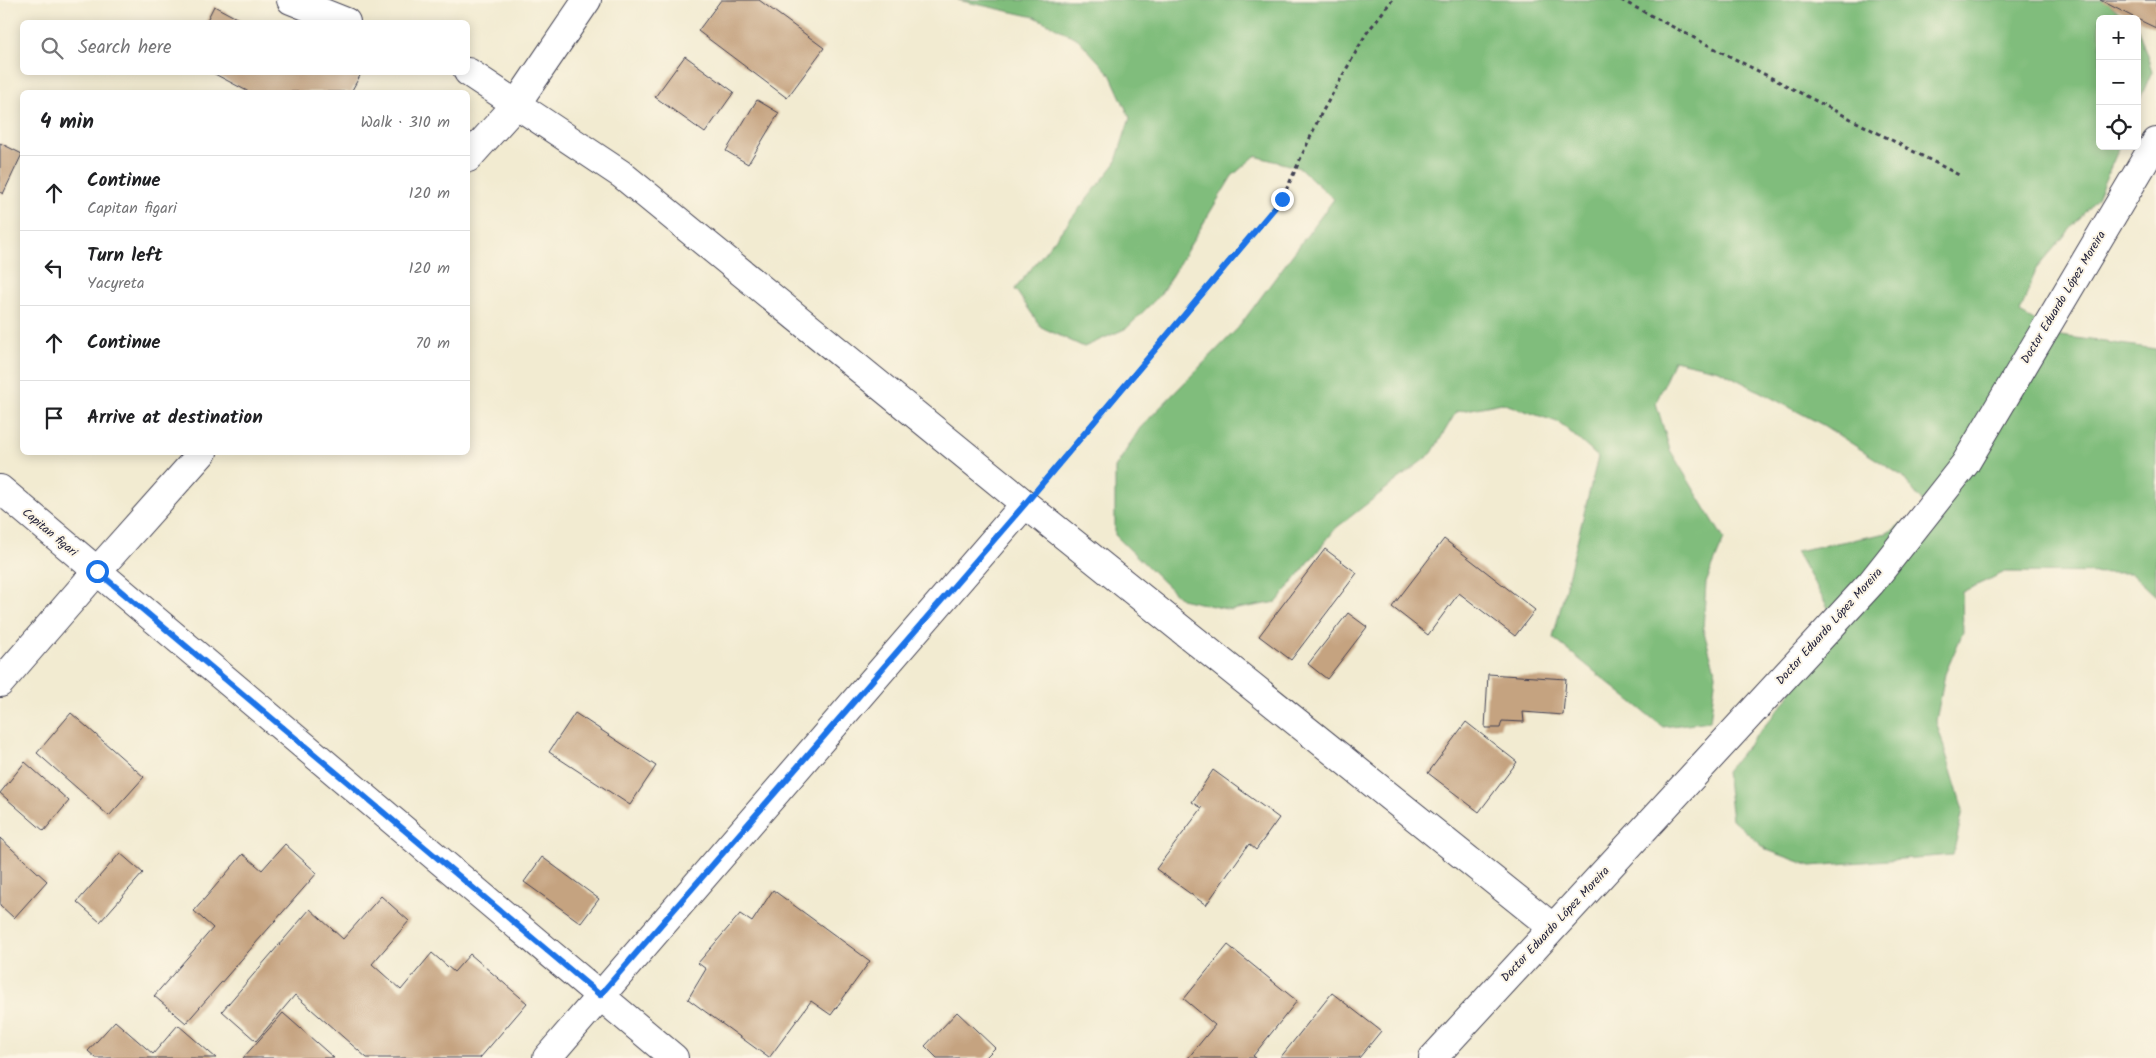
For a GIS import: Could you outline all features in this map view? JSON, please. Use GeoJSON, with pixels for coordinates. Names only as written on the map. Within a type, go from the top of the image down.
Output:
{"type":"FeatureCollection","features":[{"type":"Feature","properties":{"kind":"street"},"geometry":{"type":"LineString","coordinates":[[291,0],[341,20]]}},
{"type":"Feature","properties":{"kind":"street"},"geometry":{"type":"LineString","coordinates":[[470,156],[514,106],[588,0]]}},
{"type":"Feature","properties":{"kind":"street"},"geometry":{"type":"LineString","coordinates":[[470,73],[514,106],[621,174],[1025,504],[1552,927]]}},
{"type":"Feature","properties":{"kind":"street","name":"Doctor Eduardo López Moreira"},"geometry":{"type":"LineString","coordinates":[[1432,1058],[1870,584],[1965,464],[2156,142]]}},
{"type":"Feature","properties":{"kind":"street"},"geometry":{"type":"LineString","coordinates":[[0,684],[200,455]]}},
{"type":"Feature","properties":{"kind":"street","name":"Capitan figari"},"geometry":{"type":"LineString","coordinates":[[0,489],[674,1058]]}},
{"type":"Feature","properties":{"kind":"street"},"geometry":{"type":"LineString","coordinates":[[548,1058],[600,995],[1025,504]]}},
{"type":"Feature","properties":{"kind":"path"},"geometry":{"type":"LineString","coordinates":[[1025,504],[1282,199],[1320,116],[1366,34],[1392,0]]}},
{"type":"Feature","properties":{"kind":"path"},"geometry":{"type":"LineString","coordinates":[[1622,0],[1959,175]]}},
{"type":"Feature","properties":{"kind":"green space"},"geometry":{"type":"Polygon","coordinates":[[[958,0],[2104,0],[2123,15],[2096,15],[2096,150],[2118,150],[2097,198],[2036,269],[2020,313],[2061,336],[2156,349],[2156,596],[2131,573],[2005,572],[1962,592],[1963,632],[1945,674],[1936,721],[1963,810],[1953,855],[1811,866],[1767,850],[1732,819],[1726,772],[1787,699],[1831,613],[1796,551],[1887,533],[1927,508],[1902,476],[1823,425],[1719,370],[1674,360],[1656,403],[1670,450],[1724,539],[1706,583],[1703,629],[1716,674],[1710,721],[1663,727],[1553,638],[1598,457],[1560,423],[1502,403],[1456,412],[1432,453],[1336,528],[1277,602],[1231,610],[1181,599],[1115,535],[1115,468],[1140,428],[1238,328],[1334,199],[1300,168],[1255,156],[1232,176],[1160,295],[1127,328],[1084,347],[1041,327],[1015,289],[1115,164],[1130,118],[1110,74],[1078,39],[1035,17],[958,0]]]}},
{"type":"Feature","properties":{"kind":"green space"},"geometry":{"type":"Polygon","coordinates":[[[2141,38],[2152,71],[2141,97],[2141,38]]]}},
{"type":"Feature","properties":{"kind":"building"},"geometry":{"type":"Polygon","coordinates":[[[721,0],[759,0],[824,48],[787,98],[698,31],[721,0]]]}},
{"type":"Feature","properties":{"kind":"building"},"geometry":{"type":"Polygon","coordinates":[[[2100,0],[2156,0],[2156,28],[2141,21],[2141,15],[2129,15],[2100,0]]]}},
{"type":"Feature","properties":{"kind":"building"},"geometry":{"type":"Polygon","coordinates":[[[214,6],[240,20],[207,20],[214,6]]]}},
{"type":"Feature","properties":{"kind":"building"},"geometry":{"type":"Polygon","coordinates":[[[685,56],[734,92],[705,133],[655,97],[685,56]]]}},
{"type":"Feature","properties":{"kind":"building"},"geometry":{"type":"Polygon","coordinates":[[[217,75],[360,75],[352,90],[245,90],[217,75]]]}},
{"type":"Feature","properties":{"kind":"building"},"geometry":{"type":"Polygon","coordinates":[[[757,100],[779,113],[748,164],[726,151],[757,100]]]}},
{"type":"Feature","properties":{"kind":"building"},"geometry":{"type":"Polygon","coordinates":[[[0,143],[20,153],[20,158],[3,194],[0,192],[0,143]]]}},
{"type":"Feature","properties":{"kind":"building"},"geometry":{"type":"Polygon","coordinates":[[[1444,539],[1535,610],[1515,636],[1459,593],[1428,635],[1392,607],[1444,539]]]}},
{"type":"Feature","properties":{"kind":"building"},"geometry":{"type":"Polygon","coordinates":[[[1325,549],[1357,573],[1291,660],[1259,636],[1325,549]]]}},
{"type":"Feature","properties":{"kind":"building"},"geometry":{"type":"Polygon","coordinates":[[[1348,613],[1367,627],[1327,679],[1308,664],[1348,613]]]}},
{"type":"Feature","properties":{"kind":"building"},"geometry":{"type":"Polygon","coordinates":[[[1488,674],[1566,679],[1563,715],[1523,712],[1524,722],[1502,721],[1500,728],[1485,728],[1488,674]]]}},
{"type":"Feature","properties":{"kind":"building"},"geometry":{"type":"Polygon","coordinates":[[[71,713],[144,777],[109,816],[37,753],[71,713]]]}},
{"type":"Feature","properties":{"kind":"building"},"geometry":{"type":"Polygon","coordinates":[[[575,713],[656,766],[630,805],[549,752],[575,713]]]}},
{"type":"Feature","properties":{"kind":"building"},"geometry":{"type":"Polygon","coordinates":[[[1466,722],[1517,762],[1479,812],[1428,773],[1466,722]]]}},
{"type":"Feature","properties":{"kind":"building"},"geometry":{"type":"Polygon","coordinates":[[[25,762],[69,801],[44,831],[0,793],[25,762]]]}},
{"type":"Feature","properties":{"kind":"building"},"geometry":{"type":"Polygon","coordinates":[[[1213,770],[1279,818],[1256,850],[1249,844],[1206,905],[1156,869],[1202,808],[1192,802],[1213,770]]]}},
{"type":"Feature","properties":{"kind":"building"},"geometry":{"type":"Polygon","coordinates":[[[0,838],[47,881],[14,918],[0,905],[0,838]]]}},
{"type":"Feature","properties":{"kind":"building"},"geometry":{"type":"Polygon","coordinates":[[[285,844],[317,873],[186,1023],[154,996],[213,928],[194,911],[243,854],[262,870],[285,844]]]}},
{"type":"Feature","properties":{"kind":"building"},"geometry":{"type":"Polygon","coordinates":[[[120,853],[143,873],[100,922],[77,902],[120,853]]]}},
{"type":"Feature","properties":{"kind":"building"},"geometry":{"type":"Polygon","coordinates":[[[542,857],[599,899],[581,923],[524,882],[542,857]]]}},
{"type":"Feature","properties":{"kind":"building"},"geometry":{"type":"Polygon","coordinates":[[[773,890],[870,961],[831,1015],[811,1001],[769,1058],[688,999],[706,969],[698,963],[740,914],[752,922],[773,890]]]}},
{"type":"Feature","properties":{"kind":"building"},"geometry":{"type":"Polygon","coordinates":[[[381,896],[409,921],[372,964],[401,990],[432,953],[454,972],[470,954],[527,1003],[480,1058],[367,1058],[295,995],[256,1041],[222,1011],[310,909],[343,939],[381,896]]]}},
{"type":"Feature","properties":{"kind":"building"},"geometry":{"type":"Polygon","coordinates":[[[1228,945],[1297,1001],[1253,1056],[1256,1058],[1188,1058],[1215,1025],[1184,999],[1228,945]]]}},
{"type":"Feature","properties":{"kind":"building"},"geometry":{"type":"Polygon","coordinates":[[[1332,993],[1381,1031],[1359,1058],[1280,1058],[1332,993]]]}},
{"type":"Feature","properties":{"kind":"building"},"geometry":{"type":"Polygon","coordinates":[[[957,1012],[995,1048],[985,1058],[937,1058],[925,1046],[957,1012]]]}},
{"type":"Feature","properties":{"kind":"building"},"geometry":{"type":"Polygon","coordinates":[[[283,1013],[334,1058],[243,1058],[283,1013]]]}},
{"type":"Feature","properties":{"kind":"building"},"geometry":{"type":"Polygon","coordinates":[[[115,1021],[153,1054],[178,1025],[216,1058],[96,1058],[88,1051],[115,1021]]]}},
{"type":"Feature","properties":{"kind":"route"},"geometry":{"type":"LineString","coordinates":[[97,571],[600,995],[1025,504],[1282,199]]}}]}
